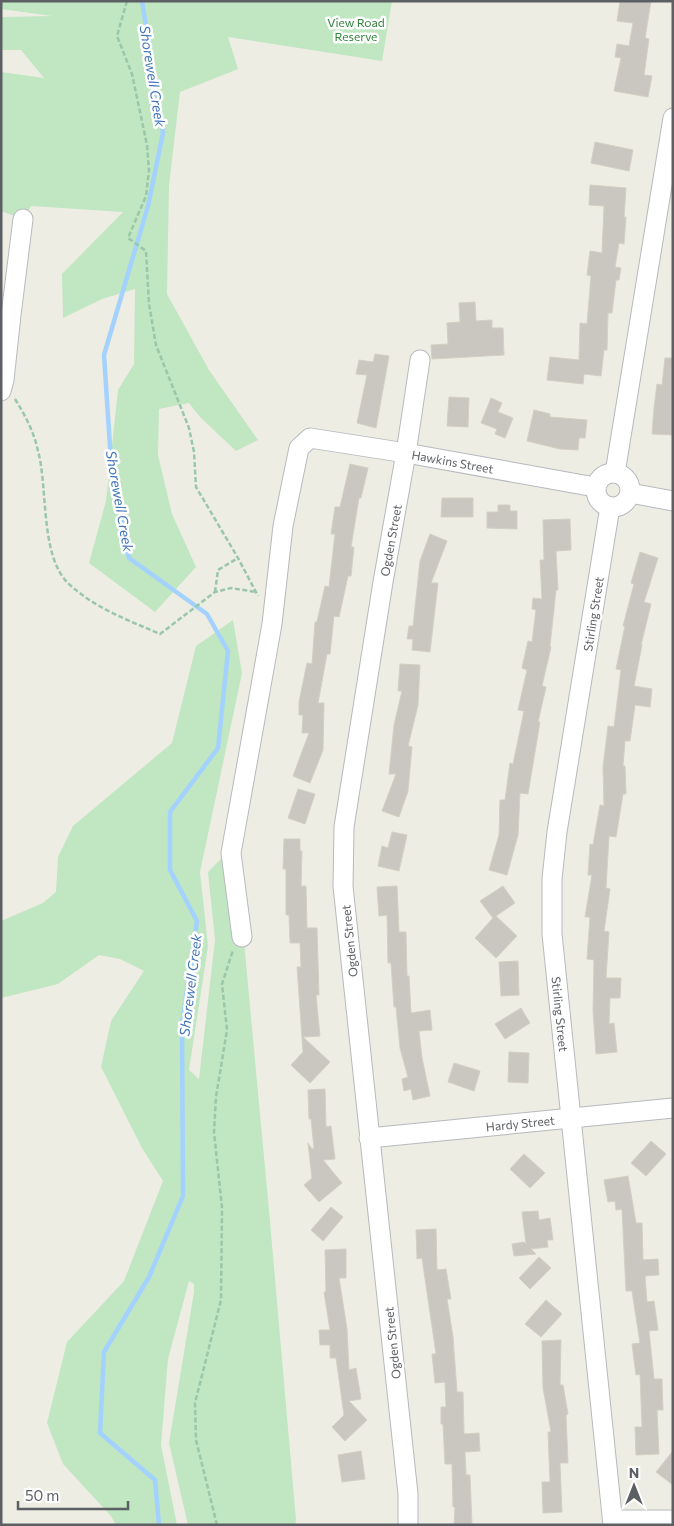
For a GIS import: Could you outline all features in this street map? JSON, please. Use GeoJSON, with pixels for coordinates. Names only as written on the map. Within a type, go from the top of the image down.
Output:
{"type":"FeatureCollection","features":[{"type":"Feature","properties":{"kind":"street"},"geometry":{"type":"LineString","coordinates":[[615,473],[672,121]]}},
{"type":"Feature","properties":{"kind":"street"},"geometry":{"type":"LineString","coordinates":[[3,386],[6,315],[23,219]]}},
{"type":"Feature","properties":{"kind":"street","name":"Ogden Street"},"geometry":{"type":"LineString","coordinates":[[408,1525],[408,1494],[343,886],[344,827],[420,360]]}},
{"type":"Feature","properties":{"kind":"street","name":"Hawkins Street"},"geometry":{"type":"LineString","coordinates":[[238,942],[231,853],[272,624],[283,526],[299,448],[310,438],[406,453],[596,488]]}},
{"type":"Feature","properties":{"kind":"street"},"geometry":{"type":"LineString","coordinates":[[610,473],[615,473],[625,478],[630,488],[630,493],[620,506],[610,507],[600,502],[596,488],[600,478],[610,473]]}},
{"type":"Feature","properties":{"kind":"street"},"geometry":{"type":"LineString","coordinates":[[630,493],[673,501]]}},
{"type":"Feature","properties":{"kind":"street","name":"Stirling Street"},"geometry":{"type":"LineString","coordinates":[[610,507],[557,832],[552,879],[552,934],[614,1522]]}},
{"type":"Feature","properties":{"kind":"street","name":"Hardy Street"},"geometry":{"type":"LineString","coordinates":[[370,1138],[673,1108]]}},
{"type":"Feature","properties":{"kind":"street"},"geometry":{"type":"LineString","coordinates":[[614,1522],[673,1520]]}},
{"type":"Feature","properties":{"kind":"path"},"geometry":{"type":"LineString","coordinates":[[128,2],[117,36],[132,74],[147,145],[149,170],[146,196],[128,238],[146,251],[149,304],[156,344],[189,428],[194,452],[196,487],[238,558],[260,600]]}},
{"type":"Feature","properties":{"kind":"path"},"geometry":{"type":"LineString","coordinates":[[3,386],[27,420],[38,451],[52,558],[67,582],[102,608],[160,634],[215,592],[231,588],[256,592]]}},
{"type":"Feature","properties":{"kind":"path"},"geometry":{"type":"LineString","coordinates":[[215,592],[218,570],[238,558]]}},
{"type":"Feature","properties":{"kind":"path"},"geometry":{"type":"LineString","coordinates":[[217,1525],[196,1440],[195,1403],[221,1300],[222,1208],[214,1132],[216,1097],[227,1030],[222,984],[238,942]]}},
{"type":"Feature","properties":{"kind":"green space","name":"View Road Reserve"},"geometry":{"type":"Polygon","coordinates":[[[1,1],[392,1],[382,61],[228,37],[238,69],[180,92],[169,185],[167,294],[209,370],[258,440],[236,451],[200,417],[189,403],[159,409],[158,455],[172,514],[196,567],[155,612],[89,563],[106,501],[118,390],[134,364],[135,289],[102,299],[63,318],[62,274],[123,212],[31,206],[23,219],[1,211],[1,72],[44,78],[21,50],[1,50],[1,17],[52,16],[1,9],[1,1]]]}},
{"type":"Feature","properties":{"kind":"green space"},"geometry":{"type":"Polygon","coordinates":[[[233,620],[242,673],[200,872],[208,946],[189,1070],[199,1079],[215,940],[208,872],[237,843],[245,953],[296,1520],[295,1525],[188,1525],[169,1443],[194,1292],[194,1284],[189,1281],[168,1359],[161,1445],[177,1525],[116,1525],[111,1516],[63,1464],[47,1423],[67,1342],[124,1281],[163,1181],[142,1148],[101,1067],[111,1021],[144,971],[120,959],[99,955],[58,984],[1,998],[1,921],[43,903],[56,892],[58,857],[73,826],[172,743],[196,646],[233,620]]]}},
{"type":"Feature","properties":{"kind":"building"},"geometry":{"type":"Polygon","coordinates":[[[620,1],[651,1],[645,38],[649,39],[644,75],[652,76],[648,97],[614,91],[621,58],[615,57],[617,44],[629,46],[633,23],[617,21],[620,1]]]}},
{"type":"Feature","properties":{"kind":"building"},"geometry":{"type":"Polygon","coordinates":[[[595,142],[633,150],[629,171],[591,163],[595,142]]]}},
{"type":"Feature","properties":{"kind":"building"},"geometry":{"type":"Polygon","coordinates":[[[590,185],[626,188],[624,244],[619,243],[615,267],[621,268],[619,280],[616,280],[612,313],[608,313],[607,350],[604,350],[601,376],[584,374],[583,384],[547,380],[550,357],[579,360],[580,323],[587,324],[591,276],[587,275],[590,251],[602,253],[604,206],[589,205],[590,185]]]}},
{"type":"Feature","properties":{"kind":"building"},"geometry":{"type":"Polygon","coordinates":[[[475,302],[476,321],[492,320],[492,328],[503,328],[504,355],[432,359],[431,345],[448,344],[447,323],[460,322],[459,303],[475,302]]]}},
{"type":"Feature","properties":{"kind":"building"},"geometry":{"type":"Polygon","coordinates":[[[375,354],[389,356],[376,428],[357,423],[367,375],[356,374],[359,360],[373,362],[375,354]]]}},
{"type":"Feature","properties":{"kind":"building"},"geometry":{"type":"Polygon","coordinates":[[[665,358],[673,358],[673,435],[652,434],[657,384],[662,385],[665,358]]]}},
{"type":"Feature","properties":{"kind":"building"},"geometry":{"type":"Polygon","coordinates":[[[449,397],[469,398],[468,427],[447,426],[449,397]]]}},
{"type":"Feature","properties":{"kind":"building"},"geometry":{"type":"Polygon","coordinates":[[[491,398],[502,403],[498,412],[513,418],[505,438],[495,434],[497,429],[481,423],[491,398]]]}},
{"type":"Feature","properties":{"kind":"building"},"geometry":{"type":"Polygon","coordinates":[[[534,410],[550,414],[550,417],[587,420],[585,438],[579,438],[578,450],[560,449],[527,441],[534,410]]]}},
{"type":"Feature","properties":{"kind":"building"},"geometry":{"type":"Polygon","coordinates":[[[350,464],[368,468],[361,498],[359,498],[351,547],[354,547],[351,576],[348,576],[339,617],[334,616],[330,654],[327,654],[318,703],[324,703],[323,750],[310,783],[293,776],[309,733],[302,733],[303,715],[299,715],[299,702],[307,663],[312,664],[315,622],[317,622],[325,586],[329,587],[335,534],[331,534],[335,507],[340,507],[350,464]]]}},
{"type":"Feature","properties":{"kind":"building"},"geometry":{"type":"Polygon","coordinates":[[[442,498],[473,498],[473,517],[441,517],[442,498]]]}},
{"type":"Feature","properties":{"kind":"building"},"geometry":{"type":"Polygon","coordinates":[[[498,505],[510,505],[510,511],[517,511],[517,529],[487,528],[487,512],[498,512],[498,505]]]}},
{"type":"Feature","properties":{"kind":"building"},"geometry":{"type":"Polygon","coordinates":[[[570,519],[571,550],[556,551],[558,590],[556,590],[551,647],[542,686],[546,687],[538,722],[540,722],[528,794],[520,793],[518,835],[507,875],[489,870],[499,835],[500,800],[505,800],[510,763],[513,764],[524,711],[518,710],[527,670],[522,668],[528,641],[532,642],[536,610],[532,609],[533,598],[542,599],[540,560],[544,560],[543,520],[570,519]]]}},
{"type":"Feature","properties":{"kind":"building"},"geometry":{"type":"Polygon","coordinates":[[[430,534],[447,541],[431,583],[438,583],[430,652],[412,650],[413,639],[407,639],[409,626],[413,626],[420,561],[430,534]]]}},
{"type":"Feature","properties":{"kind":"building"},"geometry":{"type":"Polygon","coordinates":[[[640,552],[658,558],[644,602],[651,604],[634,686],[652,689],[650,707],[635,705],[630,741],[625,741],[623,766],[625,766],[626,794],[623,794],[616,837],[609,836],[606,888],[610,889],[604,931],[609,932],[606,978],[621,978],[620,998],[610,998],[609,1024],[614,1023],[617,1052],[596,1054],[593,1011],[594,960],[587,959],[590,917],[585,917],[592,875],[588,875],[590,844],[593,845],[600,805],[604,806],[603,767],[608,726],[614,727],[621,670],[616,669],[625,626],[623,626],[634,584],[631,583],[640,552]]]}},
{"type":"Feature","properties":{"kind":"building"},"geometry":{"type":"Polygon","coordinates":[[[400,664],[420,665],[418,705],[408,746],[412,747],[408,791],[399,817],[382,811],[396,774],[389,774],[394,725],[402,691],[398,691],[400,664]]]}},
{"type":"Feature","properties":{"kind":"building"},"geometry":{"type":"Polygon","coordinates":[[[298,789],[315,794],[305,824],[288,818],[298,789]]]}},
{"type":"Feature","properties":{"kind":"building"},"geometry":{"type":"Polygon","coordinates":[[[392,832],[407,835],[399,871],[378,866],[382,846],[388,848],[392,832]]]}},
{"type":"Feature","properties":{"kind":"building"},"geometry":{"type":"Polygon","coordinates":[[[284,839],[300,839],[300,851],[302,851],[301,886],[306,886],[307,928],[317,928],[319,995],[316,995],[320,1036],[303,1037],[330,1062],[310,1083],[291,1065],[303,1052],[297,967],[301,967],[300,943],[290,943],[289,915],[286,915],[286,869],[283,869],[284,839]]]}},
{"type":"Feature","properties":{"kind":"building"},"geometry":{"type":"Polygon","coordinates":[[[397,886],[399,932],[406,932],[407,976],[409,976],[411,1013],[430,1010],[432,1030],[419,1031],[422,1058],[430,1096],[413,1100],[411,1089],[404,1091],[402,1079],[408,1077],[400,1048],[396,1007],[394,1007],[391,963],[388,963],[387,915],[379,916],[377,887],[397,886]]]}},
{"type":"Feature","properties":{"kind":"building"},"geometry":{"type":"Polygon","coordinates":[[[503,886],[515,903],[496,916],[517,936],[496,958],[475,938],[493,918],[480,901],[503,886]]]}},
{"type":"Feature","properties":{"kind":"building"},"geometry":{"type":"Polygon","coordinates":[[[518,961],[519,995],[501,996],[499,962],[518,961]]]}},
{"type":"Feature","properties":{"kind":"building"},"geometry":{"type":"Polygon","coordinates":[[[521,1008],[530,1023],[505,1039],[495,1024],[521,1008]]]}},
{"type":"Feature","properties":{"kind":"building"},"geometry":{"type":"Polygon","coordinates":[[[509,1052],[529,1053],[528,1083],[508,1082],[509,1052]]]}},
{"type":"Feature","properties":{"kind":"building"},"geometry":{"type":"Polygon","coordinates":[[[454,1063],[480,1071],[474,1091],[448,1082],[454,1063]]]}},
{"type":"Feature","properties":{"kind":"building"},"geometry":{"type":"Polygon","coordinates":[[[325,1089],[326,1127],[331,1126],[335,1159],[323,1160],[342,1183],[319,1202],[304,1185],[312,1178],[308,1143],[312,1149],[314,1148],[311,1119],[309,1119],[308,1090],[325,1089]]]}},
{"type":"Feature","properties":{"kind":"building"},"geometry":{"type":"Polygon","coordinates":[[[651,1141],[666,1154],[646,1176],[631,1163],[651,1141]]]}},
{"type":"Feature","properties":{"kind":"building"},"geometry":{"type":"Polygon","coordinates":[[[524,1154],[545,1173],[530,1188],[510,1169],[524,1154]]]}},
{"type":"Feature","properties":{"kind":"building"},"geometry":{"type":"Polygon","coordinates":[[[628,1176],[636,1223],[642,1223],[643,1260],[658,1259],[659,1275],[645,1276],[647,1302],[654,1301],[658,1330],[649,1331],[654,1379],[662,1379],[663,1410],[657,1410],[659,1454],[636,1455],[635,1427],[642,1427],[640,1374],[636,1375],[632,1344],[640,1343],[632,1291],[626,1291],[622,1209],[616,1210],[615,1201],[608,1202],[604,1180],[628,1176]]]}},
{"type":"Feature","properties":{"kind":"building"},"geometry":{"type":"Polygon","coordinates":[[[331,1207],[343,1217],[323,1241],[311,1230],[331,1207]]]}},
{"type":"Feature","properties":{"kind":"building"},"geometry":{"type":"Polygon","coordinates":[[[538,1211],[539,1220],[550,1218],[553,1240],[547,1240],[548,1247],[531,1249],[536,1254],[514,1256],[512,1244],[524,1242],[526,1244],[522,1212],[538,1211]]]}},
{"type":"Feature","properties":{"kind":"building"},"geometry":{"type":"Polygon","coordinates":[[[436,1229],[437,1270],[446,1269],[451,1299],[447,1299],[453,1337],[457,1392],[463,1392],[464,1434],[479,1433],[480,1451],[465,1452],[466,1475],[470,1475],[472,1525],[454,1525],[455,1507],[453,1507],[452,1464],[445,1464],[443,1424],[441,1424],[441,1407],[446,1407],[445,1382],[435,1383],[432,1354],[436,1354],[422,1258],[417,1259],[416,1230],[436,1229]]]}},
{"type":"Feature","properties":{"kind":"building"},"geometry":{"type":"Polygon","coordinates":[[[346,1249],[346,1278],[339,1278],[347,1329],[349,1370],[356,1368],[361,1399],[349,1401],[367,1420],[345,1441],[332,1427],[344,1415],[336,1358],[330,1358],[330,1345],[320,1345],[319,1330],[330,1330],[324,1292],[326,1292],[325,1250],[346,1249]]]}},
{"type":"Feature","properties":{"kind":"building"},"geometry":{"type":"Polygon","coordinates":[[[539,1257],[551,1268],[530,1289],[519,1278],[539,1257]]]}},
{"type":"Feature","properties":{"kind":"building"},"geometry":{"type":"Polygon","coordinates":[[[546,1300],[562,1314],[541,1337],[525,1324],[546,1300]]]}},
{"type":"Feature","properties":{"kind":"building"},"geometry":{"type":"Polygon","coordinates":[[[561,1340],[560,1385],[563,1385],[568,1414],[566,1415],[568,1463],[560,1463],[562,1512],[543,1513],[542,1482],[550,1482],[548,1432],[551,1432],[543,1388],[542,1341],[561,1340]]]}},
{"type":"Feature","properties":{"kind":"building"},"geometry":{"type":"Polygon","coordinates":[[[361,1451],[365,1479],[342,1482],[338,1455],[361,1451]]]}},
{"type":"Feature","properties":{"kind":"building"},"geometry":{"type":"Polygon","coordinates":[[[673,1451],[673,1485],[656,1472],[673,1451]]]}},
{"type":"Feature","properties":{"kind":"waterway","name":"Shorewell Creek"},"geometry":{"type":"LineString","coordinates":[[142,1],[163,133],[148,206],[104,355],[111,462],[129,558],[207,614],[228,651],[218,748],[170,812],[170,870],[197,921],[182,1025],[183,1196],[149,1277],[104,1352],[100,1433],[155,1480],[159,1525]]}}]}
